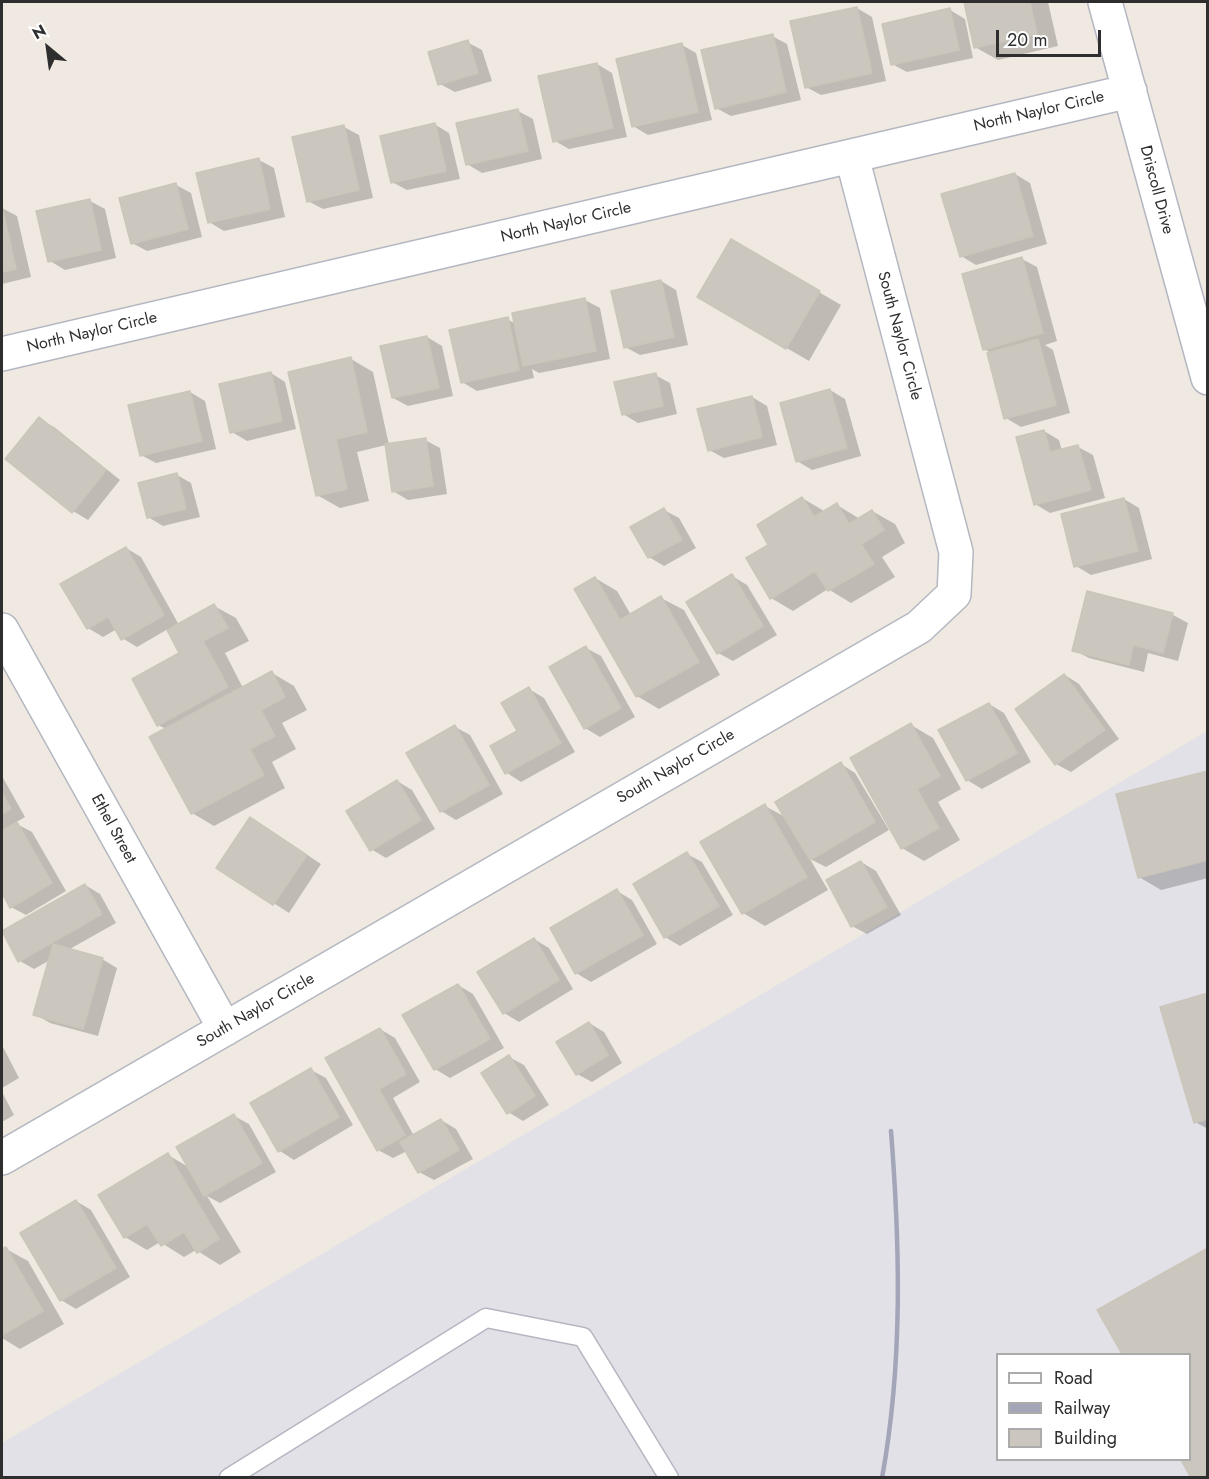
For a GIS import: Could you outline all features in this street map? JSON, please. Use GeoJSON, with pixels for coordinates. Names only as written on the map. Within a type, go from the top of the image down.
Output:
{"type":"FeatureCollection","features":[{"type":"Feature","properties":{"kind":"street","name":"Driscoll Drive"},"geometry":{"type":"LineString","coordinates":[[1105,2],[1208,378]]}},
{"type":"Feature","properties":{"kind":"street","name":"North Naylor Circle"},"geometry":{"type":"LineString","coordinates":[[2,354],[1130,91]]}},
{"type":"Feature","properties":{"kind":"street","name":"South Naylor Circle"},"geometry":{"type":"LineString","coordinates":[[2,1158],[919,627],[954,594],[956,552],[852,157]]}},
{"type":"Feature","properties":{"kind":"street","name":"Ethel Street"},"geometry":{"type":"LineString","coordinates":[[2,630],[225,1029]]}},
{"type":"Feature","properties":{"kind":"lane"},"geometry":{"type":"LineString","coordinates":[[229,1478],[486,1318],[583,1337],[669,1478]]}},
{"type":"Feature","properties":{"kind":"shaded area"},"geometry":{"type":"Polygon","coordinates":[[[1207,731],[1207,1477],[2,1478],[2,1443],[1207,731]]]}},
{"type":"Feature","properties":{"kind":"building"},"geometry":{"type":"Polygon","coordinates":[[[964,2],[1030,2],[1037,34],[974,48],[964,2]]]}},
{"type":"Feature","properties":{"kind":"building"},"geometry":{"type":"Polygon","coordinates":[[[857,7],[872,73],[805,88],[790,21],[857,7]]]}},
{"type":"Feature","properties":{"kind":"building"},"geometry":{"type":"Polygon","coordinates":[[[950,8],[959,50],[891,65],[882,24],[950,8]]]}},
{"type":"Feature","properties":{"kind":"building"},"geometry":{"type":"Polygon","coordinates":[[[773,34],[786,92],[715,109],[701,50],[773,34]]]}},
{"type":"Feature","properties":{"kind":"building"},"geometry":{"type":"Polygon","coordinates":[[[468,40],[478,73],[438,85],[428,52],[468,40]]]}},
{"type":"Feature","properties":{"kind":"building"},"geometry":{"type":"Polygon","coordinates":[[[682,43],[698,112],[632,127],[616,59],[682,43]]]}},
{"type":"Feature","properties":{"kind":"building"},"geometry":{"type":"Polygon","coordinates":[[[597,63],[613,128],[553,142],[538,76],[597,63]]]}},
{"type":"Feature","properties":{"kind":"building"},"geometry":{"type":"Polygon","coordinates":[[[518,109],[528,151],[466,165],[456,123],[518,109]]]}},
{"type":"Feature","properties":{"kind":"building"},"geometry":{"type":"Polygon","coordinates":[[[435,123],[446,171],[391,183],[380,136],[435,123]]]}},
{"type":"Feature","properties":{"kind":"building"},"geometry":{"type":"Polygon","coordinates":[[[344,125],[359,190],[307,202],[292,137],[344,125]]]}},
{"type":"Feature","properties":{"kind":"building"},"geometry":{"type":"Polygon","coordinates":[[[259,158],[270,209],[208,223],[196,173],[259,158]]]}},
{"type":"Feature","properties":{"kind":"building"},"geometry":{"type":"Polygon","coordinates":[[[1015,173],[1033,236],[960,257],[941,194],[1015,173]]]}},
{"type":"Feature","properties":{"kind":"building"},"geometry":{"type":"Polygon","coordinates":[[[176,183],[188,229],[131,244],[119,198],[176,183]]]}},
{"type":"Feature","properties":{"kind":"building"},"geometry":{"type":"Polygon","coordinates":[[[90,199],[101,250],[48,262],[36,211],[90,199]]]}},
{"type":"Feature","properties":{"kind":"building"},"geometry":{"type":"Polygon","coordinates":[[[2,206],[16,269],[2,272],[2,206]]]}},
{"type":"Feature","properties":{"kind":"building"},"geometry":{"type":"Polygon","coordinates":[[[731,239],[820,291],[786,349],[697,297],[731,239]]]}},
{"type":"Feature","properties":{"kind":"building"},"geometry":{"type":"Polygon","coordinates":[[[1022,257],[1043,333],[983,350],[962,274],[1022,257]]]}},
{"type":"Feature","properties":{"kind":"building"},"geometry":{"type":"Polygon","coordinates":[[[661,280],[674,337],[624,348],[611,291],[661,280]]]}},
{"type":"Feature","properties":{"kind":"building"},"geometry":{"type":"Polygon","coordinates":[[[585,298],[596,351],[523,366],[512,313],[585,298]]]}},
{"type":"Feature","properties":{"kind":"building"},"geometry":{"type":"Polygon","coordinates":[[[508,317],[519,370],[461,383],[449,330],[508,317]]]}},
{"type":"Feature","properties":{"kind":"building"},"geometry":{"type":"Polygon","coordinates":[[[427,336],[439,388],[392,398],[380,346],[427,336]]]}},
{"type":"Feature","properties":{"kind":"building"},"geometry":{"type":"Polygon","coordinates":[[[1038,339],[1056,405],[1004,419],[987,353],[1038,339]]]}},
{"type":"Feature","properties":{"kind":"building"},"geometry":{"type":"Polygon","coordinates":[[[351,357],[367,432],[336,439],[347,489],[316,496],[288,372],[351,357]]]}},
{"type":"Feature","properties":{"kind":"building"},"geometry":{"type":"Polygon","coordinates":[[[271,372],[282,421],[230,433],[219,384],[271,372]]]}},
{"type":"Feature","properties":{"kind":"building"},"geometry":{"type":"Polygon","coordinates":[[[656,373],[663,406],[622,415],[614,382],[656,373]]]}},
{"type":"Feature","properties":{"kind":"building"},"geometry":{"type":"Polygon","coordinates":[[[830,389],[847,448],[796,462],[780,403],[830,389]]]}},
{"type":"Feature","properties":{"kind":"building"},"geometry":{"type":"Polygon","coordinates":[[[190,391],[202,441],[140,456],[128,405],[190,391]]]}},
{"type":"Feature","properties":{"kind":"building"},"geometry":{"type":"Polygon","coordinates":[[[752,396],[762,437],[708,451],[697,409],[752,396]]]}},
{"type":"Feature","properties":{"kind":"building"},"geometry":{"type":"Polygon","coordinates":[[[39,417],[106,470],[72,513],[5,459],[39,417]]]}},
{"type":"Feature","properties":{"kind":"building"},"geometry":{"type":"Polygon","coordinates":[[[1044,430],[1050,452],[1078,445],[1091,490],[1034,505],[1016,437],[1044,430]]]}},
{"type":"Feature","properties":{"kind":"building"},"geometry":{"type":"Polygon","coordinates":[[[426,438],[433,486],[392,492],[385,444],[426,438]]]}},
{"type":"Feature","properties":{"kind":"building"},"geometry":{"type":"Polygon","coordinates":[[[177,473],[186,509],[147,518],[138,483],[177,473]]]}},
{"type":"Feature","properties":{"kind":"building"},"geometry":{"type":"Polygon","coordinates":[[[802,497],[814,517],[837,503],[849,524],[872,510],[884,530],[861,544],[874,564],[828,591],[815,571],[770,599],[746,558],[768,545],[757,525],[802,497]]]}},
{"type":"Feature","properties":{"kind":"building"},"geometry":{"type":"Polygon","coordinates":[[[1124,498],[1138,551],[1074,567],[1061,514],[1124,498]]]}},
{"type":"Feature","properties":{"kind":"building"},"geometry":{"type":"Polygon","coordinates":[[[664,508],[682,540],[648,558],[630,527],[664,508]]]}},
{"type":"Feature","properties":{"kind":"building"},"geometry":{"type":"Polygon","coordinates":[[[126,547],[164,615],[121,640],[108,617],[87,629],[60,584],[126,547]]]}},
{"type":"Feature","properties":{"kind":"building"},"geometry":{"type":"Polygon","coordinates":[[[732,574],[763,626],[717,654],[686,602],[732,574]]]}},
{"type":"Feature","properties":{"kind":"building"},"geometry":{"type":"Polygon","coordinates":[[[595,577],[620,620],[661,596],[699,662],[636,697],[574,589],[595,577]]]}},
{"type":"Feature","properties":{"kind":"building"},"geometry":{"type":"Polygon","coordinates":[[[1087,591],[1173,613],[1163,653],[1133,645],[1129,665],[1072,651],[1087,591]]]}},
{"type":"Feature","properties":{"kind":"building"},"geometry":{"type":"Polygon","coordinates":[[[214,604],[228,628],[203,641],[228,687],[157,726],[132,679],[179,653],[167,630],[214,604]]]}},
{"type":"Feature","properties":{"kind":"building"},"geometry":{"type":"Polygon","coordinates":[[[586,646],[621,708],[584,729],[549,667],[586,646]]]}},
{"type":"Feature","properties":{"kind":"building"},"geometry":{"type":"Polygon","coordinates":[[[272,671],[285,697],[261,710],[275,736],[250,749],[264,775],[191,814],[149,737],[272,671]]]}},
{"type":"Feature","properties":{"kind":"building"},"geometry":{"type":"Polygon","coordinates":[[[1064,674],[1105,730],[1055,765],[1015,709],[1064,674]]]}},
{"type":"Feature","properties":{"kind":"building"},"geometry":{"type":"Polygon","coordinates":[[[529,687],[561,743],[505,774],[490,746],[517,731],[501,703],[529,687]]]}},
{"type":"Feature","properties":{"kind":"building"},"geometry":{"type":"Polygon","coordinates":[[[989,703],[1017,753],[966,781],[938,730],[989,703]]]}},
{"type":"Feature","properties":{"kind":"building"},"geometry":{"type":"Polygon","coordinates":[[[911,723],[940,776],[917,789],[939,828],[901,849],[850,758],[911,723]]]}},
{"type":"Feature","properties":{"kind":"building"},"geometry":{"type":"Polygon","coordinates":[[[455,725],[489,785],[440,812],[406,753],[455,725]]]}},
{"type":"Feature","properties":{"kind":"building"},"geometry":{"type":"Polygon","coordinates":[[[841,762],[875,822],[810,860],[775,802],[841,762]]]}},
{"type":"Feature","properties":{"kind":"building"},"geometry":{"type":"Polygon","coordinates":[[[1208,771],[1208,860],[1138,878],[1116,794],[1208,771]]]}},
{"type":"Feature","properties":{"kind":"building"},"geometry":{"type":"Polygon","coordinates":[[[397,780],[421,820],[370,851],[346,811],[397,780]]]}},
{"type":"Feature","properties":{"kind":"building"},"geometry":{"type":"Polygon","coordinates":[[[2,792],[11,809],[2,814],[2,792]]]}},
{"type":"Feature","properties":{"kind":"building"},"geometry":{"type":"Polygon","coordinates":[[[765,804],[807,877],[742,914],[700,842],[765,804]]]}},
{"type":"Feature","properties":{"kind":"building"},"geometry":{"type":"Polygon","coordinates":[[[250,817],[307,855],[273,905],[216,868],[250,817]]]}},
{"type":"Feature","properties":{"kind":"building"},"geometry":{"type":"Polygon","coordinates":[[[17,822],[52,883],[10,908],[2,893],[2,831],[17,822]]]}},
{"type":"Feature","properties":{"kind":"building"},"geometry":{"type":"Polygon","coordinates":[[[687,852],[719,906],[664,938],[633,884],[687,852]]]}},
{"type":"Feature","properties":{"kind":"building"},"geometry":{"type":"Polygon","coordinates":[[[861,861],[887,907],[851,927],[826,880],[861,861]]]}},
{"type":"Feature","properties":{"kind":"building"},"geometry":{"type":"Polygon","coordinates":[[[85,884],[102,914],[18,962],[2,931],[85,884]]]}},
{"type":"Feature","properties":{"kind":"building"},"geometry":{"type":"Polygon","coordinates":[[[617,889],[643,935],[575,974],[550,928],[617,889]]]}},
{"type":"Feature","properties":{"kind":"building"},"geometry":{"type":"Polygon","coordinates":[[[534,938],[559,980],[503,1014],[477,972],[534,938]]]}},
{"type":"Feature","properties":{"kind":"building"},"geometry":{"type":"Polygon","coordinates":[[[53,944],[103,958],[83,1029],[33,1015],[53,944]]]}},
{"type":"Feature","properties":{"kind":"building"},"geometry":{"type":"Polygon","coordinates":[[[458,984],[490,1039],[434,1070],[402,1015],[458,984]]]}},
{"type":"Feature","properties":{"kind":"building"},"geometry":{"type":"Polygon","coordinates":[[[1208,993],[1208,1119],[1194,1123],[1160,1007],[1208,993]]]}},
{"type":"Feature","properties":{"kind":"building"},"geometry":{"type":"Polygon","coordinates":[[[589,1022],[608,1055],[576,1075],[556,1042],[589,1022]]]}},
{"type":"Feature","properties":{"kind":"building"},"geometry":{"type":"Polygon","coordinates":[[[380,1028],[406,1074],[379,1089],[405,1135],[377,1151],[325,1058],[380,1028]]]}},
{"type":"Feature","properties":{"kind":"building"},"geometry":{"type":"Polygon","coordinates":[[[509,1055],[535,1096],[507,1114],[481,1073],[509,1055]]]}},
{"type":"Feature","properties":{"kind":"building"},"geometry":{"type":"Polygon","coordinates":[[[311,1068],[339,1117],[278,1152],[250,1103],[311,1068]]]}},
{"type":"Feature","properties":{"kind":"building"},"geometry":{"type":"Polygon","coordinates":[[[234,1114],[262,1163],[204,1196],[176,1147],[234,1114]]]}},
{"type":"Feature","properties":{"kind":"building"},"geometry":{"type":"Polygon","coordinates":[[[441,1119],[459,1150],[418,1173],[400,1142],[441,1119]]]}},
{"type":"Feature","properties":{"kind":"building"},"geometry":{"type":"Polygon","coordinates":[[[168,1153],[219,1239],[197,1253],[184,1232],[161,1246],[147,1224],[124,1238],[98,1195],[168,1153]]]}},
{"type":"Feature","properties":{"kind":"building"},"geometry":{"type":"Polygon","coordinates":[[[76,1200],[116,1268],[60,1301],[20,1233],[76,1200]]]}},
{"type":"Feature","properties":{"kind":"building"},"geometry":{"type":"Polygon","coordinates":[[[6,1247],[43,1311],[2,1335],[2,1249],[6,1247]]]}},
{"type":"Feature","properties":{"kind":"building"},"geometry":{"type":"Polygon","coordinates":[[[1208,1248],[1208,1473],[1200,1478],[1191,1478],[1182,1461],[1191,1461],[1191,1353],[1121,1353],[1097,1310],[1208,1248]]]}},
{"type":"Feature","properties":{"kind":"railway"},"geometry":{"type":"LineString","coordinates":[[882,1478],[894,1391],[898,1304],[891,1131]]}}]}
